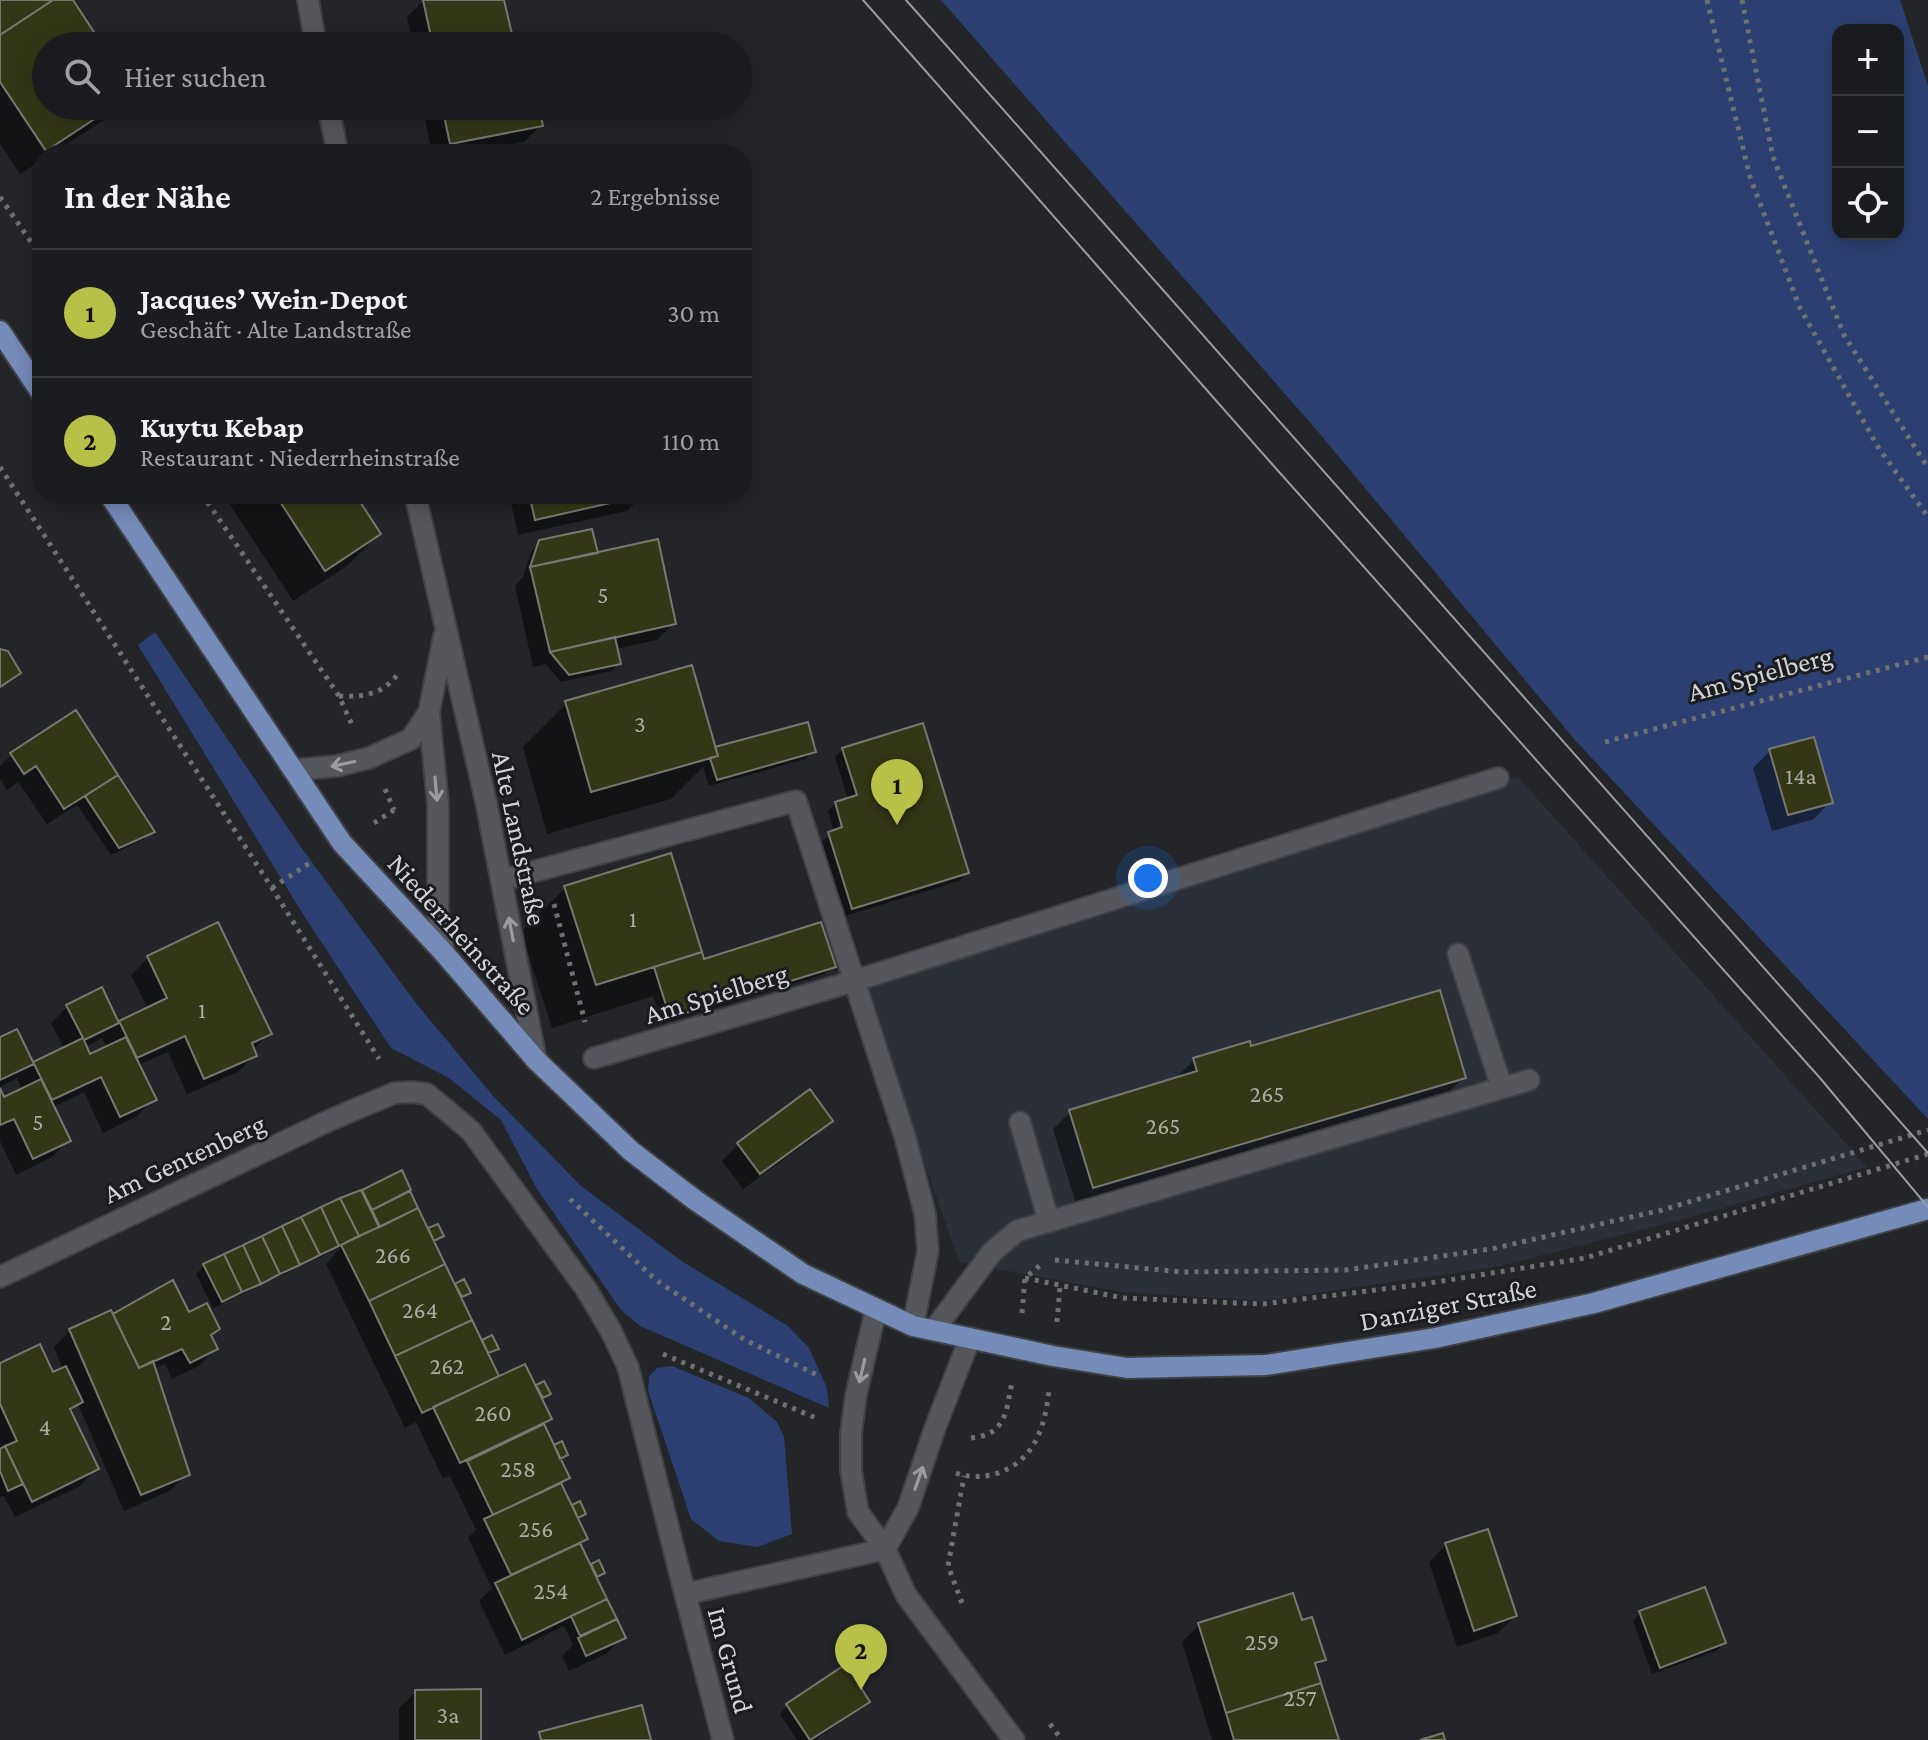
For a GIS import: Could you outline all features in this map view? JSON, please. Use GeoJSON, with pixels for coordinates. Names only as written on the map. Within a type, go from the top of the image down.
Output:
{"type":"FeatureCollection","features":[{"type":"Feature","properties":{"kind":"main road"},"geometry":{"type":"LineString","coordinates":[[0,331],[32,379]]}},
{"type":"Feature","properties":{"kind":"main road","name":"Niederrheinstraße"},"geometry":{"type":"LineString","coordinates":[[116,504],[342,843],[444,953],[536,1060],[631,1151],[695,1200],[803,1274],[913,1326],[970,1338]]}},
{"type":"Feature","properties":{"kind":"main road","name":"Danziger Straße"},"geometry":{"type":"LineString","coordinates":[[970,1338],[1127,1368],[1266,1365],[1435,1338],[1594,1303],[1928,1209]]}},
{"type":"Feature","properties":{"kind":"street"},"geometry":{"type":"LineString","coordinates":[[308,0],[314,32]]}},
{"type":"Feature","properties":{"kind":"street"},"geometry":{"type":"LineString","coordinates":[[331,120],[336,144]]}},
{"type":"Feature","properties":{"kind":"street","name":"Alte Landstraße"},"geometry":{"type":"LineString","coordinates":[[417,504],[486,802],[536,1060]]}},
{"type":"Feature","properties":{"kind":"street","name":"Alte Landstraße"},"geometry":{"type":"LineString","coordinates":[[444,953],[438,909],[438,805],[429,712],[445,628]]}},
{"type":"Feature","properties":{"kind":"street","name":"Alte Landstraße"},"geometry":{"type":"LineString","coordinates":[[293,770],[337,766],[369,758],[411,739],[429,712]]}},
{"type":"Feature","properties":{"kind":"street","name":"Am Spielberg"},"geometry":{"type":"LineString","coordinates":[[594,1058],[854,981],[1498,778]]}},
{"type":"Feature","properties":{"kind":"street"},"geometry":{"type":"LineString","coordinates":[[502,880],[796,801],[905,1137],[925,1214],[928,1251],[913,1326]]}},
{"type":"Feature","properties":{"kind":"street"},"geometry":{"type":"LineString","coordinates":[[1458,954],[1502,1088]]}},
{"type":"Feature","properties":{"kind":"street"},"geometry":{"type":"LineString","coordinates":[[934,1330],[992,1252],[1017,1231],[1529,1080]]}},
{"type":"Feature","properties":{"kind":"street","name":"Am Gentenberg"},"geometry":{"type":"LineString","coordinates":[[0,1277],[313,1128],[394,1093],[412,1092],[427,1094],[471,1131],[586,1289],[611,1331]]}},
{"type":"Feature","properties":{"kind":"street"},"geometry":{"type":"LineString","coordinates":[[1020,1122],[1049,1222]]}},
{"type":"Feature","properties":{"kind":"street"},"geometry":{"type":"LineString","coordinates":[[876,1309],[856,1395],[851,1433],[851,1471],[858,1512],[885,1549],[906,1595],[1014,1740]]}},
{"type":"Feature","properties":{"kind":"street"},"geometry":{"type":"LineString","coordinates":[[611,1331],[628,1367],[685,1594],[885,1549],[908,1508],[970,1338]]}},
{"type":"Feature","properties":{"kind":"street","name":"Im Grund"},"geometry":{"type":"LineString","coordinates":[[685,1594],[723,1740]]}},
{"type":"Feature","properties":{"kind":"path"},"geometry":{"type":"LineString","coordinates":[[1707,0],[1750,177],[1800,308],[1878,447],[1928,517]]}},
{"type":"Feature","properties":{"kind":"path"},"geometry":{"type":"LineString","coordinates":[[1742,0],[1773,157],[1844,335],[1928,468]]}},
{"type":"Feature","properties":{"kind":"path"},"geometry":{"type":"LineString","coordinates":[[0,197],[32,243]]}},
{"type":"Feature","properties":{"kind":"path"},"geometry":{"type":"LineString","coordinates":[[0,467],[272,888],[384,1070]]}},
{"type":"Feature","properties":{"kind":"path"},"geometry":{"type":"LineString","coordinates":[[209,504],[339,696],[356,733]]}},
{"type":"Feature","properties":{"kind":"path","name":"Am Spielberg"},"geometry":{"type":"LineString","coordinates":[[1605,742],[1928,657]]}},
{"type":"Feature","properties":{"kind":"path"},"geometry":{"type":"LineString","coordinates":[[339,696],[364,697],[388,687],[408,660],[438,667]]}},
{"type":"Feature","properties":{"kind":"path"},"geometry":{"type":"LineString","coordinates":[[369,826],[394,810],[384,789]]}},
{"type":"Feature","properties":{"kind":"path"},"geometry":{"type":"LineString","coordinates":[[272,888],[318,857]]}},
{"type":"Feature","properties":{"kind":"path"},"geometry":{"type":"LineString","coordinates":[[1023,1297],[1025,1278],[1047,1260],[1182,1272],[1346,1270],[1491,1249],[1662,1210],[1928,1130]]}},
{"type":"Feature","properties":{"kind":"path"},"geometry":{"type":"LineString","coordinates":[[1060,1287],[1123,1298],[1263,1304],[1424,1284],[1585,1258],[1928,1154]]}},
{"type":"Feature","properties":{"kind":"path"},"geometry":{"type":"LineString","coordinates":[[567,1196],[656,1280],[745,1340],[823,1378]]}},
{"type":"Feature","properties":{"kind":"path"},"geometry":{"type":"LineString","coordinates":[[611,1331],[827,1423]]}},
{"type":"Feature","properties":{"kind":"path"},"geometry":{"type":"LineString","coordinates":[[962,1437],[990,1435],[1004,1418],[1007,1407]]}},
{"type":"Feature","properties":{"kind":"path"},"geometry":{"type":"LineString","coordinates":[[964,1610],[948,1566],[964,1476],[990,1477],[1016,1465],[1036,1442],[1047,1409]]}},
{"type":"Feature","properties":{"kind":"path"},"geometry":{"type":"LineString","coordinates":[[1044,1716],[1062,1740]]}},
{"type":"Feature","properties":{"kind":"shaded area"},"geometry":{"type":"Polygon","coordinates":[[[941,0],[1900,0],[1928,86],[1928,1119],[1575,740],[1320,434],[941,0]]]}},
{"type":"Feature","properties":{"kind":"shaded area"},"geometry":{"type":"Polygon","coordinates":[[[155,632],[300,846],[415,1002],[494,1097],[581,1186],[683,1262],[788,1326],[809,1348],[827,1388],[829,1408],[640,1326],[621,1310],[537,1189],[501,1120],[449,1078],[391,1048],[306,919],[138,645],[155,632]]]}},
{"type":"Feature","properties":{"kind":"shaded area"},"geometry":{"type":"Polygon","coordinates":[[[1518,777],[1867,1167],[1677,1221],[1495,1267],[1263,1301],[1122,1292],[959,1262],[862,983],[1518,777]]]}},
{"type":"Feature","properties":{"kind":"shaded area"},"geometry":{"type":"Polygon","coordinates":[[[672,1366],[749,1398],[777,1422],[784,1437],[792,1534],[757,1547],[719,1541],[691,1519],[648,1391],[649,1376],[657,1368],[672,1366]]]}},
{"type":"Feature","properties":{"kind":"building"},"geometry":{"type":"Polygon","coordinates":[[[0,0],[53,0],[0,35],[0,0]]]}},
{"type":"Feature","properties":{"kind":"building"},"geometry":{"type":"Polygon","coordinates":[[[53,0],[73,0],[94,32],[32,32],[32,120],[93,120],[57,144],[41,144],[0,82],[0,35],[53,0]]]}},
{"type":"Feature","properties":{"kind":"building"},"geometry":{"type":"Polygon","coordinates":[[[423,0],[504,0],[512,32],[430,32],[423,0]]]}},
{"type":"Feature","properties":{"kind":"building"},"geometry":{"type":"Polygon","coordinates":[[[445,120],[542,120],[543,126],[450,144],[445,120]]]}},
{"type":"Feature","properties":{"kind":"building"},"geometry":{"type":"Polygon","coordinates":[[[281,504],[362,504],[381,534],[325,571],[281,504]]]}},
{"type":"Feature","properties":{"kind":"building"},"geometry":{"type":"Polygon","coordinates":[[[531,504],[606,504],[535,520],[531,504]]]}},
{"type":"Feature","properties":{"kind":"building"},"geometry":{"type":"Polygon","coordinates":[[[592,529],[598,553],[530,567],[539,540],[592,529]]]}},
{"type":"Feature","properties":{"kind":"building"},"geometry":{"type":"Polygon","coordinates":[[[658,539],[676,624],[550,652],[530,567],[658,539]]]}},
{"type":"Feature","properties":{"kind":"building"},"geometry":{"type":"Polygon","coordinates":[[[615,637],[621,664],[569,675],[550,652],[615,637]]]}},
{"type":"Feature","properties":{"kind":"building"},"geometry":{"type":"Polygon","coordinates":[[[0,649],[8,651],[21,673],[0,687],[0,649]]]}},
{"type":"Feature","properties":{"kind":"building"},"geometry":{"type":"Polygon","coordinates":[[[692,665],[718,756],[591,792],[565,701],[692,665]]]}},
{"type":"Feature","properties":{"kind":"building"},"geometry":{"type":"Polygon","coordinates":[[[76,710],[118,775],[64,809],[36,766],[24,774],[10,753],[76,710]]]}},
{"type":"Feature","properties":{"kind":"building"},"geometry":{"type":"Polygon","coordinates":[[[808,722],[816,752],[717,780],[710,758],[718,756],[715,747],[808,722]]]}},
{"type":"Feature","properties":{"kind":"building"},"geometry":{"type":"Polygon","coordinates":[[[923,723],[969,873],[852,909],[828,832],[842,827],[835,802],[857,795],[842,748],[923,723]]]}},
{"type":"Feature","properties":{"kind":"building"},"geometry":{"type":"Polygon","coordinates":[[[1814,737],[1833,803],[1788,815],[1769,749],[1814,737]]]}},
{"type":"Feature","properties":{"kind":"building"},"geometry":{"type":"Polygon","coordinates":[[[118,775],[155,832],[119,848],[85,796],[118,775]]]}},
{"type":"Feature","properties":{"kind":"building"},"geometry":{"type":"Polygon","coordinates":[[[671,853],[702,952],[596,985],[564,886],[671,853]]]}},
{"type":"Feature","properties":{"kind":"building"},"geometry":{"type":"Polygon","coordinates":[[[218,922],[272,1034],[252,1043],[257,1056],[204,1079],[185,1036],[137,1058],[119,1021],[167,998],[147,956],[218,922]]]}},
{"type":"Feature","properties":{"kind":"building"},"geometry":{"type":"Polygon","coordinates":[[[821,922],[836,967],[670,1018],[654,967],[702,952],[704,959],[821,922]]]}},
{"type":"Feature","properties":{"kind":"building"},"geometry":{"type":"Polygon","coordinates":[[[102,987],[119,1023],[84,1040],[90,1054],[126,1037],[157,1100],[120,1117],[101,1077],[52,1100],[33,1062],[83,1038],[66,1005],[102,987]]]}},
{"type":"Feature","properties":{"kind":"building"},"geometry":{"type":"Polygon","coordinates":[[[1440,990],[1466,1078],[1093,1188],[1069,1110],[1197,1071],[1193,1058],[1250,1041],[1251,1046],[1440,990]]]}},
{"type":"Feature","properties":{"kind":"building"},"geometry":{"type":"Polygon","coordinates":[[[17,1029],[34,1064],[0,1080],[0,1037],[17,1029]]]}},
{"type":"Feature","properties":{"kind":"building"},"geometry":{"type":"Polygon","coordinates":[[[41,1079],[71,1141],[33,1159],[14,1119],[0,1125],[0,1088],[4,1097],[41,1079]]]}},
{"type":"Feature","properties":{"kind":"building"},"geometry":{"type":"Polygon","coordinates":[[[810,1089],[833,1121],[760,1174],[737,1143],[810,1089]]]}},
{"type":"Feature","properties":{"kind":"building"},"geometry":{"type":"Polygon","coordinates":[[[402,1170],[411,1190],[372,1210],[362,1190],[402,1170]]]}},
{"type":"Feature","properties":{"kind":"building"},"geometry":{"type":"Polygon","coordinates":[[[361,1190],[379,1227],[359,1236],[340,1198],[361,1190]]]}},
{"type":"Feature","properties":{"kind":"building"},"geometry":{"type":"Polygon","coordinates":[[[410,1191],[418,1208],[380,1227],[372,1210],[410,1191]]]}},
{"type":"Feature","properties":{"kind":"building"},"geometry":{"type":"Polygon","coordinates":[[[340,1198],[359,1236],[339,1246],[321,1207],[340,1198]]]}},
{"type":"Feature","properties":{"kind":"building"},"geometry":{"type":"Polygon","coordinates":[[[321,1207],[339,1246],[320,1255],[301,1217],[321,1207]]]}},
{"type":"Feature","properties":{"kind":"building"},"geometry":{"type":"Polygon","coordinates":[[[418,1208],[445,1264],[369,1301],[341,1245],[418,1208]]]}},
{"type":"Feature","properties":{"kind":"building"},"geometry":{"type":"Polygon","coordinates":[[[301,1217],[320,1255],[300,1265],[282,1226],[301,1217]]]}},
{"type":"Feature","properties":{"kind":"building"},"geometry":{"type":"Polygon","coordinates":[[[438,1224],[444,1236],[434,1241],[428,1228],[438,1224]]]}},
{"type":"Feature","properties":{"kind":"building"},"geometry":{"type":"Polygon","coordinates":[[[282,1226],[300,1265],[280,1274],[262,1236],[282,1226]]]}},
{"type":"Feature","properties":{"kind":"building"},"geometry":{"type":"Polygon","coordinates":[[[262,1236],[280,1274],[261,1284],[243,1245],[262,1236]]]}},
{"type":"Feature","properties":{"kind":"building"},"geometry":{"type":"Polygon","coordinates":[[[243,1245],[261,1284],[242,1292],[224,1254],[243,1245]]]}},
{"type":"Feature","properties":{"kind":"building"},"geometry":{"type":"Polygon","coordinates":[[[224,1254],[242,1292],[222,1302],[203,1264],[224,1254]]]}},
{"type":"Feature","properties":{"kind":"building"},"geometry":{"type":"Polygon","coordinates":[[[445,1264],[472,1320],[395,1356],[369,1301],[445,1264]]]}},
{"type":"Feature","properties":{"kind":"building"},"geometry":{"type":"Polygon","coordinates":[[[464,1279],[471,1293],[462,1297],[455,1284],[464,1279]]]}},
{"type":"Feature","properties":{"kind":"building"},"geometry":{"type":"Polygon","coordinates":[[[173,1280],[189,1312],[207,1303],[220,1329],[211,1335],[218,1349],[190,1363],[182,1349],[139,1368],[113,1314],[173,1280]]]}},
{"type":"Feature","properties":{"kind":"building"},"geometry":{"type":"Polygon","coordinates":[[[111,1310],[139,1368],[153,1361],[190,1475],[141,1495],[69,1329],[111,1310]]]}},
{"type":"Feature","properties":{"kind":"building"},"geometry":{"type":"Polygon","coordinates":[[[472,1320],[499,1376],[422,1413],[395,1356],[472,1320]]]}},
{"type":"Feature","properties":{"kind":"building"},"geometry":{"type":"Polygon","coordinates":[[[492,1335],[499,1349],[488,1353],[482,1340],[492,1335]]]}},
{"type":"Feature","properties":{"kind":"building"},"geometry":{"type":"Polygon","coordinates":[[[40,1344],[53,1372],[66,1366],[83,1402],[70,1409],[99,1469],[32,1502],[5,1446],[17,1441],[0,1404],[0,1363],[40,1344]]]}},
{"type":"Feature","properties":{"kind":"building"},"geometry":{"type":"Polygon","coordinates":[[[525,1364],[552,1419],[460,1463],[433,1407],[525,1364]]]}},
{"type":"Feature","properties":{"kind":"building"},"geometry":{"type":"Polygon","coordinates":[[[544,1381],[551,1394],[543,1398],[536,1385],[544,1381]]]}},
{"type":"Feature","properties":{"kind":"building"},"geometry":{"type":"Polygon","coordinates":[[[544,1424],[570,1478],[493,1515],[467,1461],[544,1424]]]}},
{"type":"Feature","properties":{"kind":"building"},"geometry":{"type":"Polygon","coordinates":[[[562,1441],[568,1455],[560,1459],[554,1445],[562,1441]]]}},
{"type":"Feature","properties":{"kind":"building"},"geometry":{"type":"Polygon","coordinates":[[[5,1446],[23,1484],[8,1491],[0,1471],[0,1449],[5,1446]]]}},
{"type":"Feature","properties":{"kind":"building"},"geometry":{"type":"Polygon","coordinates":[[[561,1483],[588,1539],[511,1575],[484,1519],[561,1483]]]}},
{"type":"Feature","properties":{"kind":"building"},"geometry":{"type":"Polygon","coordinates":[[[580,1501],[586,1514],[578,1518],[572,1505],[580,1501]]]}},
{"type":"Feature","properties":{"kind":"building"},"geometry":{"type":"Polygon","coordinates":[[[1488,1529],[1517,1616],[1474,1631],[1445,1543],[1488,1529]]]}},
{"type":"Feature","properties":{"kind":"building"},"geometry":{"type":"Polygon","coordinates":[[[580,1543],[607,1599],[522,1640],[495,1583],[580,1543]]]}},
{"type":"Feature","properties":{"kind":"building"},"geometry":{"type":"Polygon","coordinates":[[[599,1560],[605,1573],[597,1577],[591,1564],[599,1560]]]}},
{"type":"Feature","properties":{"kind":"building"},"geometry":{"type":"Polygon","coordinates":[[[1705,1587],[1726,1643],[1660,1668],[1639,1611],[1705,1587]]]}},
{"type":"Feature","properties":{"kind":"building"},"geometry":{"type":"Polygon","coordinates":[[[1293,1593],[1302,1620],[1312,1617],[1326,1660],[1315,1663],[1321,1683],[1226,1713],[1198,1623],[1293,1593]]]}},
{"type":"Feature","properties":{"kind":"building"},"geometry":{"type":"Polygon","coordinates":[[[607,1599],[617,1619],[580,1636],[571,1616],[607,1599]]]}},
{"type":"Feature","properties":{"kind":"building"},"geometry":{"type":"Polygon","coordinates":[[[617,1619],[626,1638],[586,1656],[578,1638],[617,1619]]]}},
{"type":"Feature","properties":{"kind":"building"},"geometry":{"type":"Polygon","coordinates":[[[846,1664],[870,1702],[810,1740],[786,1704],[846,1664]]]}},
{"type":"Feature","properties":{"kind":"building"},"geometry":{"type":"Polygon","coordinates":[[[1321,1683],[1339,1740],[1234,1740],[1226,1713],[1321,1683]]]}},
{"type":"Feature","properties":{"kind":"building"},"geometry":{"type":"Polygon","coordinates":[[[481,1689],[481,1740],[415,1740],[415,1690],[481,1689]]]}},
{"type":"Feature","properties":{"kind":"building"},"geometry":{"type":"Polygon","coordinates":[[[642,1705],[651,1740],[541,1740],[539,1732],[642,1705]]]}},
{"type":"Feature","properties":{"kind":"building"},"geometry":{"type":"Polygon","coordinates":[[[1443,1733],[1445,1740],[1420,1740],[1443,1733]]]}},
{"type":"Feature","properties":{"kind":"tram line"},"geometry":{"type":"LineString","coordinates":[[863,0],[1820,1078],[1928,1207]]}},
{"type":"Feature","properties":{"kind":"tram line"},"geometry":{"type":"LineString","coordinates":[[906,0],[1928,1153]]}},
{"type":"Feature","properties":{"kind":"place","name":"Jacques’ Wein-Depot"},"geometry":{"type":"Point","coordinates":[897,825]}},
{"type":"Feature","properties":{"kind":"place","name":"Kuytu Kebap"},"geometry":{"type":"Point","coordinates":[861,1690]}}]}
